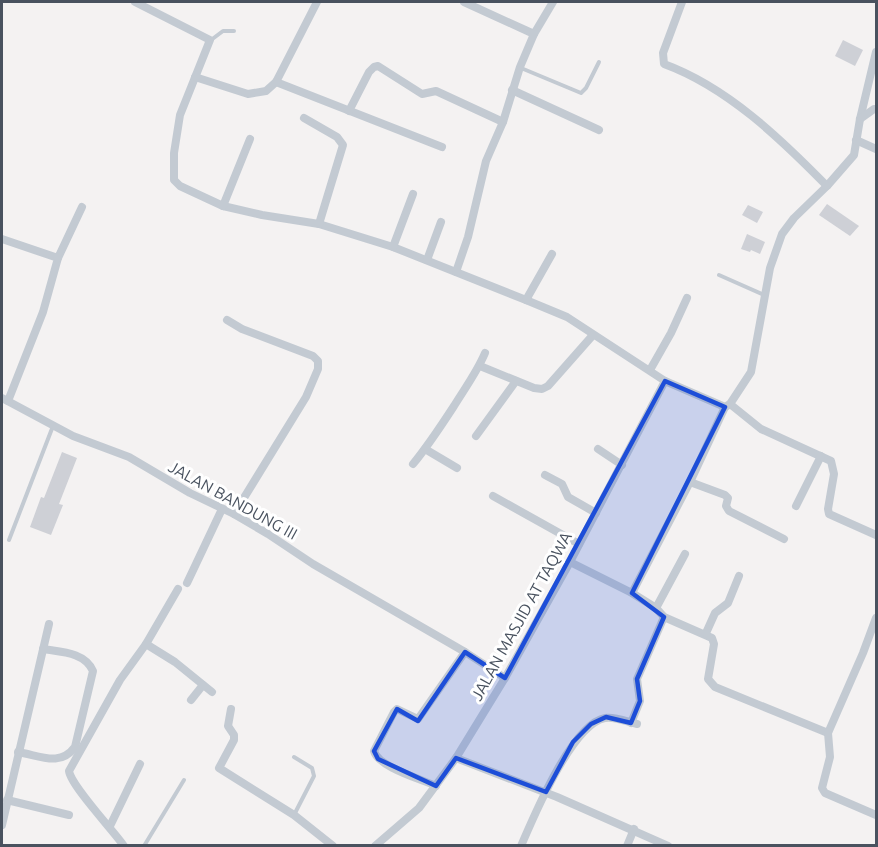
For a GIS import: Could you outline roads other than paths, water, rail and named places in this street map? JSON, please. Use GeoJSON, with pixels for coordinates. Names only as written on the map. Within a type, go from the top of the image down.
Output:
{"type":"FeatureCollection","features":[{"type":"Feature","properties":{"kind":"street"},"geometry":{"type":"LineString","coordinates":[[135,2],[210,40],[180,116],[174,153],[174,180],[180,186],[223,206],[319,224],[393,247],[567,318],[665,381],[728,405],[761,429],[831,461],[834,465],[829,514],[876,535]]}},
{"type":"Feature","properties":{"kind":"street"},"geometry":{"type":"LineString","coordinates":[[195,77],[248,94],[266,91],[276,82],[317,2]]}},
{"type":"Feature","properties":{"kind":"street"},"geometry":{"type":"LineString","coordinates":[[464,2],[534,34]]}},
{"type":"Feature","properties":{"kind":"street"},"geometry":{"type":"LineString","coordinates":[[456,272],[468,237],[486,161],[503,122],[520,67],[534,34],[553,2]]}},
{"type":"Feature","properties":{"kind":"street"},"geometry":{"type":"LineString","coordinates":[[682,2],[663,53],[664,64],[687,72],[772,132],[827,186]]}},
{"type":"Feature","properties":{"kind":"street"},"geometry":{"type":"LineString","coordinates":[[632,593],[728,405],[751,372],[770,268],[782,234],[794,218],[827,186],[854,155],[876,52]]}},
{"type":"Feature","properties":{"kind":"street"},"geometry":{"type":"LineString","coordinates":[[349,111],[369,72],[375,66],[379,66],[422,94],[436,91],[503,122]]}},
{"type":"Feature","properties":{"kind":"street"},"geometry":{"type":"LineString","coordinates":[[276,82],[442,147]]}},
{"type":"Feature","properties":{"kind":"street"},"geometry":{"type":"LineString","coordinates":[[512,90],[599,130]]}},
{"type":"Feature","properties":{"kind":"street"},"geometry":{"type":"LineString","coordinates":[[860,119],[876,109]]}},
{"type":"Feature","properties":{"kind":"street"},"geometry":{"type":"LineString","coordinates":[[304,118],[337,137],[343,145],[319,224]]}},
{"type":"Feature","properties":{"kind":"street"},"geometry":{"type":"LineString","coordinates":[[223,206],[250,139]]}},
{"type":"Feature","properties":{"kind":"street"},"geometry":{"type":"LineString","coordinates":[[856,140],[876,149]]}},
{"type":"Feature","properties":{"kind":"street"},"geometry":{"type":"LineString","coordinates":[[393,247],[413,194]]}},
{"type":"Feature","properties":{"kind":"street"},"geometry":{"type":"LineString","coordinates":[[5,400],[43,312],[58,258],[82,207]]}},
{"type":"Feature","properties":{"kind":"street"},"geometry":{"type":"LineString","coordinates":[[428,260],[441,222]]}},
{"type":"Feature","properties":{"kind":"street"},"geometry":{"type":"LineString","coordinates":[[2,239],[58,258]]}},
{"type":"Feature","properties":{"kind":"street"},"geometry":{"type":"LineString","coordinates":[[526,300],[552,254]]}},
{"type":"Feature","properties":{"kind":"street"},"geometry":{"type":"LineString","coordinates":[[650,370],[687,298]]}},
{"type":"Feature","properties":{"kind":"street"},"geometry":{"type":"LineString","coordinates":[[227,320],[313,356],[318,361],[318,369],[306,397],[234,514]]}},
{"type":"Feature","properties":{"kind":"street"},"geometry":{"type":"LineString","coordinates":[[480,366],[534,388],[542,389],[548,386],[593,335]]}},
{"type":"Feature","properties":{"kind":"street"},"geometry":{"type":"LineString","coordinates":[[413,464],[480,366],[485,352]]}},
{"type":"Feature","properties":{"kind":"street"},"geometry":{"type":"LineString","coordinates":[[476,436],[516,381]]}},
{"type":"Feature","properties":{"kind":"street","name":"JALAN MASJID AT TAQWA"},"geometry":{"type":"LineString","coordinates":[[375,846],[419,808],[456,758],[505,678],[570,562],[665,381]]}},
{"type":"Feature","properties":{"kind":"street","name":"JALAN BANDUNG III"},"geometry":{"type":"LineString","coordinates":[[5,400],[73,436],[129,457],[190,493],[234,514],[312,564],[465,652],[505,678]]}},
{"type":"Feature","properties":{"kind":"street"},"geometry":{"type":"LineString","coordinates":[[425,449],[457,468]]}},
{"type":"Feature","properties":{"kind":"street"},"geometry":{"type":"LineString","coordinates":[[598,449],[622,465]]}},
{"type":"Feature","properties":{"kind":"street"},"geometry":{"type":"LineString","coordinates":[[796,506],[821,456]]}},
{"type":"Feature","properties":{"kind":"street"},"geometry":{"type":"LineString","coordinates":[[545,475],[562,484],[568,497],[596,513]]}},
{"type":"Feature","properties":{"kind":"street"},"geometry":{"type":"LineString","coordinates":[[690,482],[725,495],[728,498],[726,506],[729,511],[784,539]]}},
{"type":"Feature","properties":{"kind":"street"},"geometry":{"type":"LineString","coordinates":[[493,496],[579,544]]}},
{"type":"Feature","properties":{"kind":"street"},"geometry":{"type":"LineString","coordinates":[[187,583],[222,509]]}},
{"type":"Feature","properties":{"kind":"street"},"geometry":{"type":"LineString","coordinates":[[656,608],[685,554]]}},
{"type":"Feature","properties":{"kind":"street"},"geometry":{"type":"LineString","coordinates":[[570,562],[632,593],[656,608],[664,617],[706,633],[712,638],[714,645],[708,679],[711,684],[828,733]]}},
{"type":"Feature","properties":{"kind":"street"},"geometry":{"type":"LineString","coordinates":[[706,633],[715,613],[729,603],[739,576]]}},
{"type":"Feature","properties":{"kind":"street"},"geometry":{"type":"LineString","coordinates":[[124,846],[79,790],[69,771],[120,680],[146,644],[178,590]]}},
{"type":"Feature","properties":{"kind":"street"},"geometry":{"type":"LineString","coordinates":[[521,846],[573,742],[591,724],[606,717],[634,723],[640,701],[637,679],[664,617]]}},
{"type":"Feature","properties":{"kind":"street"},"geometry":{"type":"LineString","coordinates":[[876,618],[864,653],[828,733],[830,757],[822,788],[825,793],[876,815]]}},
{"type":"Feature","properties":{"kind":"street"},"geometry":{"type":"LineString","coordinates":[[2,825],[49,624]]}},
{"type":"Feature","properties":{"kind":"street"},"geometry":{"type":"LineString","coordinates":[[146,644],[175,662],[212,693]]}},
{"type":"Feature","properties":{"kind":"street"},"geometry":{"type":"LineString","coordinates":[[18,752],[59,759],[68,756],[75,747],[83,715],[93,671],[90,663],[76,655],[43,650]]}},
{"type":"Feature","properties":{"kind":"street"},"geometry":{"type":"LineString","coordinates":[[436,786],[378,759],[374,751],[394,712],[401,709],[418,719],[465,652]]}},
{"type":"Feature","properties":{"kind":"street"},"geometry":{"type":"LineString","coordinates":[[191,700],[203,685]]}},
{"type":"Feature","properties":{"kind":"street"},"geometry":{"type":"LineString","coordinates":[[231,709],[228,726],[234,735],[234,740],[219,768],[294,815],[333,846]]}},
{"type":"Feature","properties":{"kind":"street"},"geometry":{"type":"LineString","coordinates":[[456,758],[546,792],[668,846]]}},
{"type":"Feature","properties":{"kind":"street"},"geometry":{"type":"LineString","coordinates":[[110,826],[140,764]]}},
{"type":"Feature","properties":{"kind":"street"},"geometry":{"type":"LineString","coordinates":[[7,800],[69,815]]}},
{"type":"Feature","properties":{"kind":"street"},"geometry":{"type":"LineString","coordinates":[[627,846],[634,829]]}},
{"type":"Feature","properties":{"kind":"lane"},"geometry":{"type":"LineString","coordinates":[[210,40],[223,31],[234,31]]}},
{"type":"Feature","properties":{"kind":"lane"},"geometry":{"type":"LineString","coordinates":[[520,67],[581,93],[586,88],[599,62]]}},
{"type":"Feature","properties":{"kind":"lane"},"geometry":{"type":"LineString","coordinates":[[719,275],[765,296]]}},
{"type":"Feature","properties":{"kind":"lane"},"geometry":{"type":"LineString","coordinates":[[9,540],[53,425]]}},
{"type":"Feature","properties":{"kind":"lane"},"geometry":{"type":"LineString","coordinates":[[294,757],[312,768],[314,776],[294,815]]}},
{"type":"Feature","properties":{"kind":"lane"},"geometry":{"type":"LineString","coordinates":[[144,846],[184,780]]}}]}
